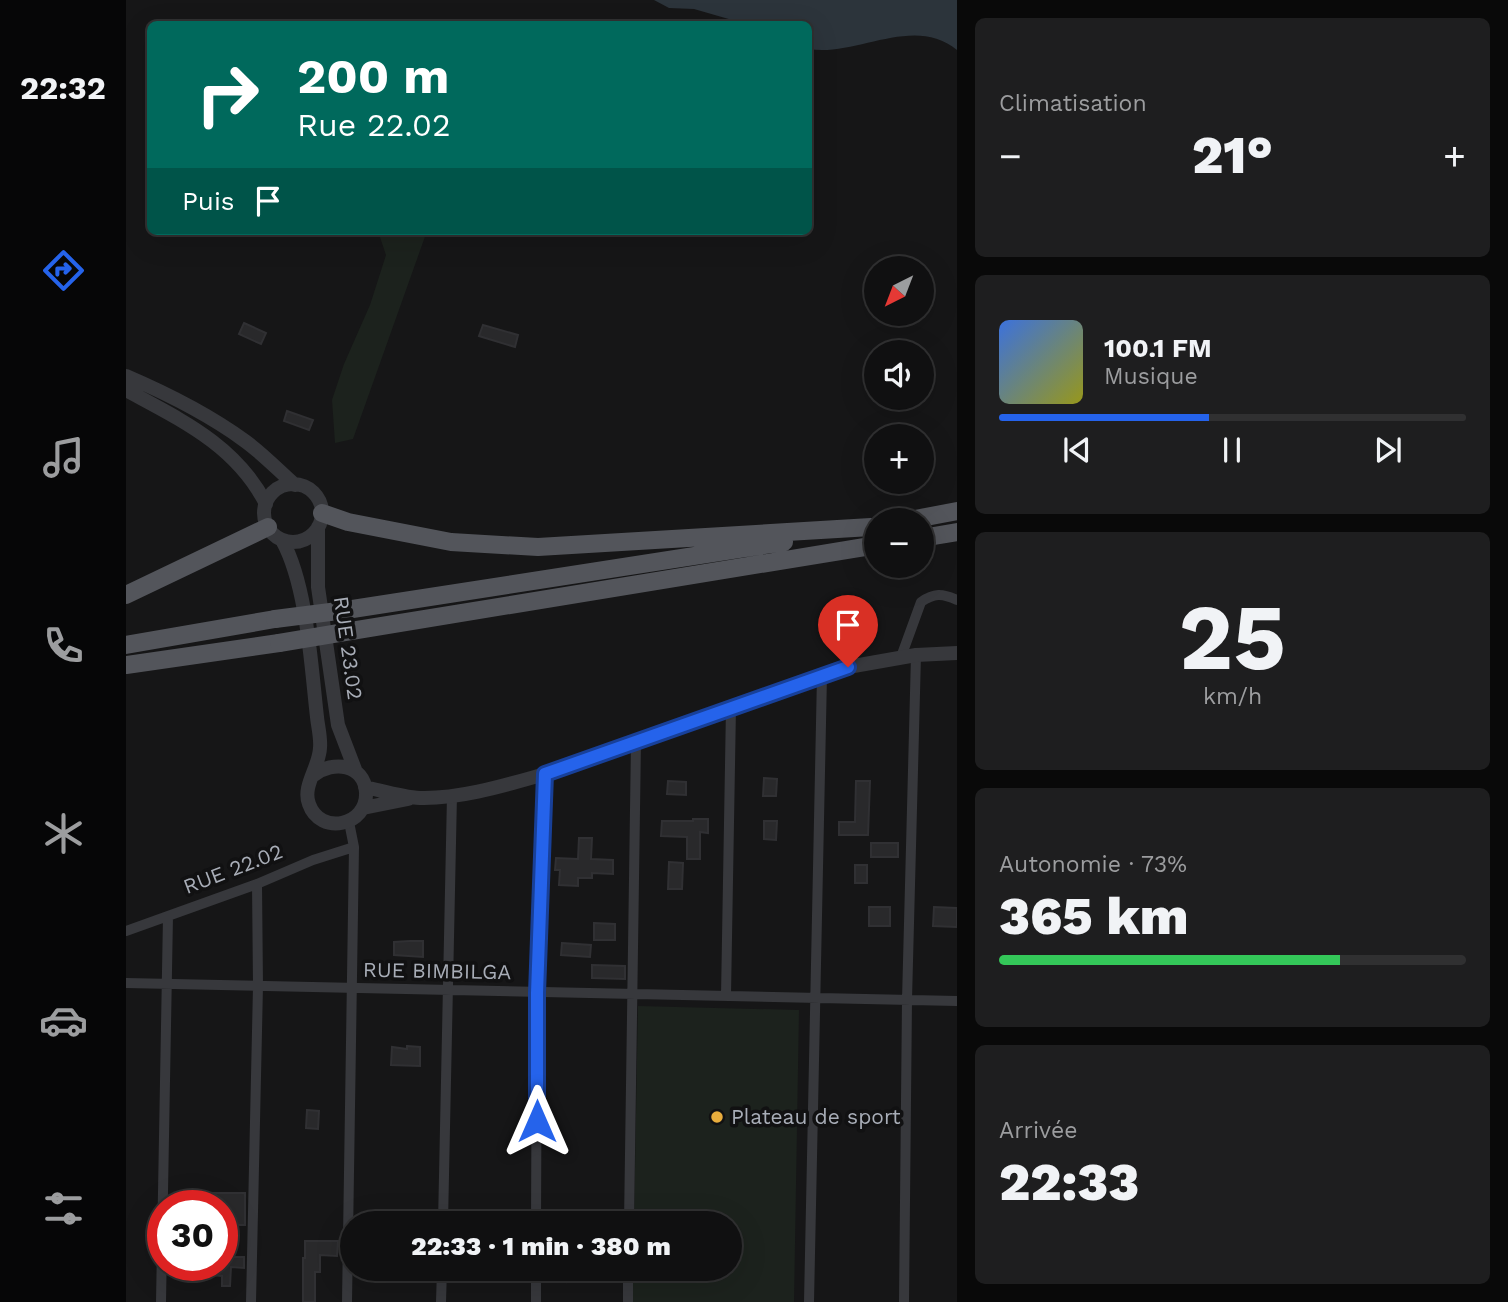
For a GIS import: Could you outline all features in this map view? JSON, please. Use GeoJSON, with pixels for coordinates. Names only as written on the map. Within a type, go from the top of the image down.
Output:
{"type":"FeatureCollection","features":[{"type":"Feature","properties":{"kind":"main road"},"geometry":{"type":"LineString","coordinates":[[934,515],[957,511]]}},
{"type":"Feature","properties":{"kind":"main road"},"geometry":{"type":"LineString","coordinates":[[320,520],[348,522],[451,542],[538,547],[864,527]]}},
{"type":"Feature","properties":{"kind":"main road"},"geometry":{"type":"LineString","coordinates":[[126,595],[268,527]]}},
{"type":"Feature","properties":{"kind":"main road"},"geometry":{"type":"LineString","coordinates":[[126,645],[275,619],[774,544],[864,528]]}},
{"type":"Feature","properties":{"kind":"main road"},"geometry":{"type":"LineString","coordinates":[[934,536],[957,532]]}},
{"type":"Feature","properties":{"kind":"main road"},"geometry":{"type":"LineString","coordinates":[[126,666],[864,547]]}},
{"type":"Feature","properties":{"kind":"street"},"geometry":{"type":"LineString","coordinates":[[126,376],[178,398],[206,415],[247,442],[295,485]]}},
{"type":"Feature","properties":{"kind":"street"},"geometry":{"type":"LineString","coordinates":[[126,390],[201,433],[235,458],[266,504]]}},
{"type":"Feature","properties":{"kind":"street"},"geometry":{"type":"LineString","coordinates":[[268,527],[264,518],[266,504],[273,492],[281,486],[295,485],[316,495],[320,520],[310,537],[301,541],[282,540]]}},
{"type":"Feature","properties":{"kind":"street","name":"RUE 23.02"},"geometry":{"type":"LineString","coordinates":[[320,520],[318,587],[338,725],[356,772],[365,787]]}},
{"type":"Feature","properties":{"kind":"street","name":"RUE 23.02"},"geometry":{"type":"LineString","coordinates":[[268,527],[282,540],[290,555],[300,592],[321,747],[307,793],[313,812],[329,823],[349,822]]}},
{"type":"Feature","properties":{"kind":"street"},"geometry":{"type":"LineString","coordinates":[[904,1302],[909,656],[921,602],[937,594],[957,600]]}},
{"type":"Feature","properties":{"kind":"street"},"geometry":{"type":"LineString","coordinates":[[363,808],[417,797],[452,795],[545,774],[848,667],[909,656],[957,653]]}},
{"type":"Feature","properties":{"kind":"street"},"geometry":{"type":"LineString","coordinates":[[809,1302],[822,675]]}},
{"type":"Feature","properties":{"kind":"street"},"geometry":{"type":"LineString","coordinates":[[726,996],[731,707]]}},
{"type":"Feature","properties":{"kind":"street"},"geometry":{"type":"LineString","coordinates":[[629,1211],[636,741]]}},
{"type":"Feature","properties":{"kind":"street"},"geometry":{"type":"LineString","coordinates":[[314,775],[331,765],[349,767],[356,772]]}},
{"type":"Feature","properties":{"kind":"street"},"geometry":{"type":"LineString","coordinates":[[536,1211],[537,993],[545,774]]}},
{"type":"Feature","properties":{"kind":"street"},"geometry":{"type":"LineString","coordinates":[[347,1302],[354,847],[349,822],[363,808],[365,787],[417,797]]}},
{"type":"Feature","properties":{"kind":"street"},"geometry":{"type":"LineString","coordinates":[[443,1211],[452,795]]}},
{"type":"Feature","properties":{"kind":"street","name":"RUE 22.02"},"geometry":{"type":"LineString","coordinates":[[126,930],[354,847]]}},
{"type":"Feature","properties":{"kind":"street"},"geometry":{"type":"LineString","coordinates":[[251,1302],[258,986],[257,884]]}},
{"type":"Feature","properties":{"kind":"street"},"geometry":{"type":"LineString","coordinates":[[160,1302],[168,916]]}},
{"type":"Feature","properties":{"kind":"street","name":"RUE BIMBILGA"},"geometry":{"type":"LineString","coordinates":[[126,984],[957,1002]]}},
{"type":"Feature","properties":{"kind":"street"},"geometry":{"type":"LineString","coordinates":[[441,1302],[442,1281]]}},
{"type":"Feature","properties":{"kind":"street"},"geometry":{"type":"LineString","coordinates":[[536,1281],[536,1302]]}},
{"type":"Feature","properties":{"kind":"street"},"geometry":{"type":"LineString","coordinates":[[628,1281],[628,1302]]}},
{"type":"Feature","properties":{"kind":"shaded area"},"geometry":{"type":"Polygon","coordinates":[[[654,0],[957,0],[957,50],[940,40],[922,36],[904,36],[827,50],[812,49],[812,21],[736,21],[694,9],[669,8],[654,0]]]}},
{"type":"Feature","properties":{"kind":"shaded area"},"geometry":{"type":"Polygon","coordinates":[[[379,235],[426,235],[353,439],[335,443],[332,400],[344,364],[370,305],[386,255],[379,235]]]}},
{"type":"Feature","properties":{"kind":"shaded area","name":"Plateau de sport"},"geometry":{"type":"Polygon","coordinates":[[[638,1006],[799,1010],[794,1302],[633,1302],[633,1281],[742,1281],[742,1211],[634,1211],[638,1006]]]}},
{"type":"Feature","properties":{"kind":"building"},"geometry":{"type":"Polygon","coordinates":[[[244,323],[266,333],[261,344],[239,334],[244,323]]]}},
{"type":"Feature","properties":{"kind":"building"},"geometry":{"type":"Polygon","coordinates":[[[483,325],[518,335],[515,347],[479,336],[483,325]]]}},
{"type":"Feature","properties":{"kind":"building"},"geometry":{"type":"Polygon","coordinates":[[[287,411],[313,420],[309,430],[284,421],[287,411]]]}},
{"type":"Feature","properties":{"kind":"building"},"geometry":{"type":"Polygon","coordinates":[[[764,778],[777,779],[776,796],[763,796],[764,778]]]}},
{"type":"Feature","properties":{"kind":"building"},"geometry":{"type":"Polygon","coordinates":[[[668,781],[686,782],[686,795],[667,794],[668,781]]]}},
{"type":"Feature","properties":{"kind":"building"},"geometry":{"type":"Polygon","coordinates":[[[856,781],[870,781],[868,835],[839,835],[839,822],[855,822],[856,781]]]}},
{"type":"Feature","properties":{"kind":"building"},"geometry":{"type":"Polygon","coordinates":[[[708,819],[708,833],[700,832],[700,859],[687,859],[687,837],[661,836],[662,821],[708,819]]]}},
{"type":"Feature","properties":{"kind":"building"},"geometry":{"type":"Polygon","coordinates":[[[764,821],[777,821],[776,840],[764,839],[764,821]]]}},
{"type":"Feature","properties":{"kind":"building"},"geometry":{"type":"Polygon","coordinates":[[[579,838],[592,838],[591,859],[613,860],[613,874],[592,873],[592,878],[578,878],[578,886],[559,885],[560,870],[555,870],[556,858],[578,859],[579,838]]]}},
{"type":"Feature","properties":{"kind":"building"},"geometry":{"type":"Polygon","coordinates":[[[871,843],[898,843],[898,857],[871,857],[871,843]]]}},
{"type":"Feature","properties":{"kind":"building"},"geometry":{"type":"Polygon","coordinates":[[[669,862],[683,863],[682,889],[668,889],[669,862]]]}},
{"type":"Feature","properties":{"kind":"building"},"geometry":{"type":"Polygon","coordinates":[[[855,865],[867,865],[867,883],[855,883],[855,865]]]}},
{"type":"Feature","properties":{"kind":"building"},"geometry":{"type":"Polygon","coordinates":[[[869,907],[890,907],[890,926],[869,926],[869,907]]]}},
{"type":"Feature","properties":{"kind":"building"},"geometry":{"type":"Polygon","coordinates":[[[934,907],[957,908],[957,927],[933,926],[934,907]]]}},
{"type":"Feature","properties":{"kind":"building"},"geometry":{"type":"Polygon","coordinates":[[[594,923],[615,924],[615,940],[594,940],[594,923]]]}},
{"type":"Feature","properties":{"kind":"building"},"geometry":{"type":"Polygon","coordinates":[[[423,941],[423,957],[394,955],[394,942],[423,941]]]}},
{"type":"Feature","properties":{"kind":"building"},"geometry":{"type":"Polygon","coordinates":[[[562,943],[591,945],[590,957],[561,955],[562,943]]]}},
{"type":"Feature","properties":{"kind":"building"},"geometry":{"type":"Polygon","coordinates":[[[592,965],[625,966],[625,979],[592,978],[592,965]]]}},
{"type":"Feature","properties":{"kind":"building"},"geometry":{"type":"Polygon","coordinates":[[[407,1046],[420,1047],[420,1066],[391,1065],[392,1047],[407,1049],[407,1046]]]}},
{"type":"Feature","properties":{"kind":"building"},"geometry":{"type":"Polygon","coordinates":[[[307,1110],[319,1111],[318,1129],[306,1128],[307,1110]]]}},
{"type":"Feature","properties":{"kind":"building"},"geometry":{"type":"Polygon","coordinates":[[[238,1193],[245,1193],[245,1225],[238,1225],[238,1193]]]}},
{"type":"Feature","properties":{"kind":"building"},"geometry":{"type":"Polygon","coordinates":[[[305,1241],[338,1241],[337,1256],[320,1255],[320,1272],[315,1272],[315,1302],[303,1302],[305,1241]]]}},
{"type":"Feature","properties":{"kind":"building"},"geometry":{"type":"Polygon","coordinates":[[[238,1257],[244,1257],[244,1268],[238,1268],[238,1257]]]}},
{"type":"Feature","properties":{"kind":"building"},"geometry":{"type":"Polygon","coordinates":[[[222,1281],[230,1281],[230,1286],[222,1286],[222,1281]]]}},
{"type":"Feature","properties":{"kind":"place","name":"Plateau de sport"},"geometry":{"type":"Point","coordinates":[717,1117]}},
{"type":"Feature","properties":{"kind":"route"},"geometry":{"type":"LineString","coordinates":[[537,1121],[537,993],[545,774],[848,667]]}}]}
